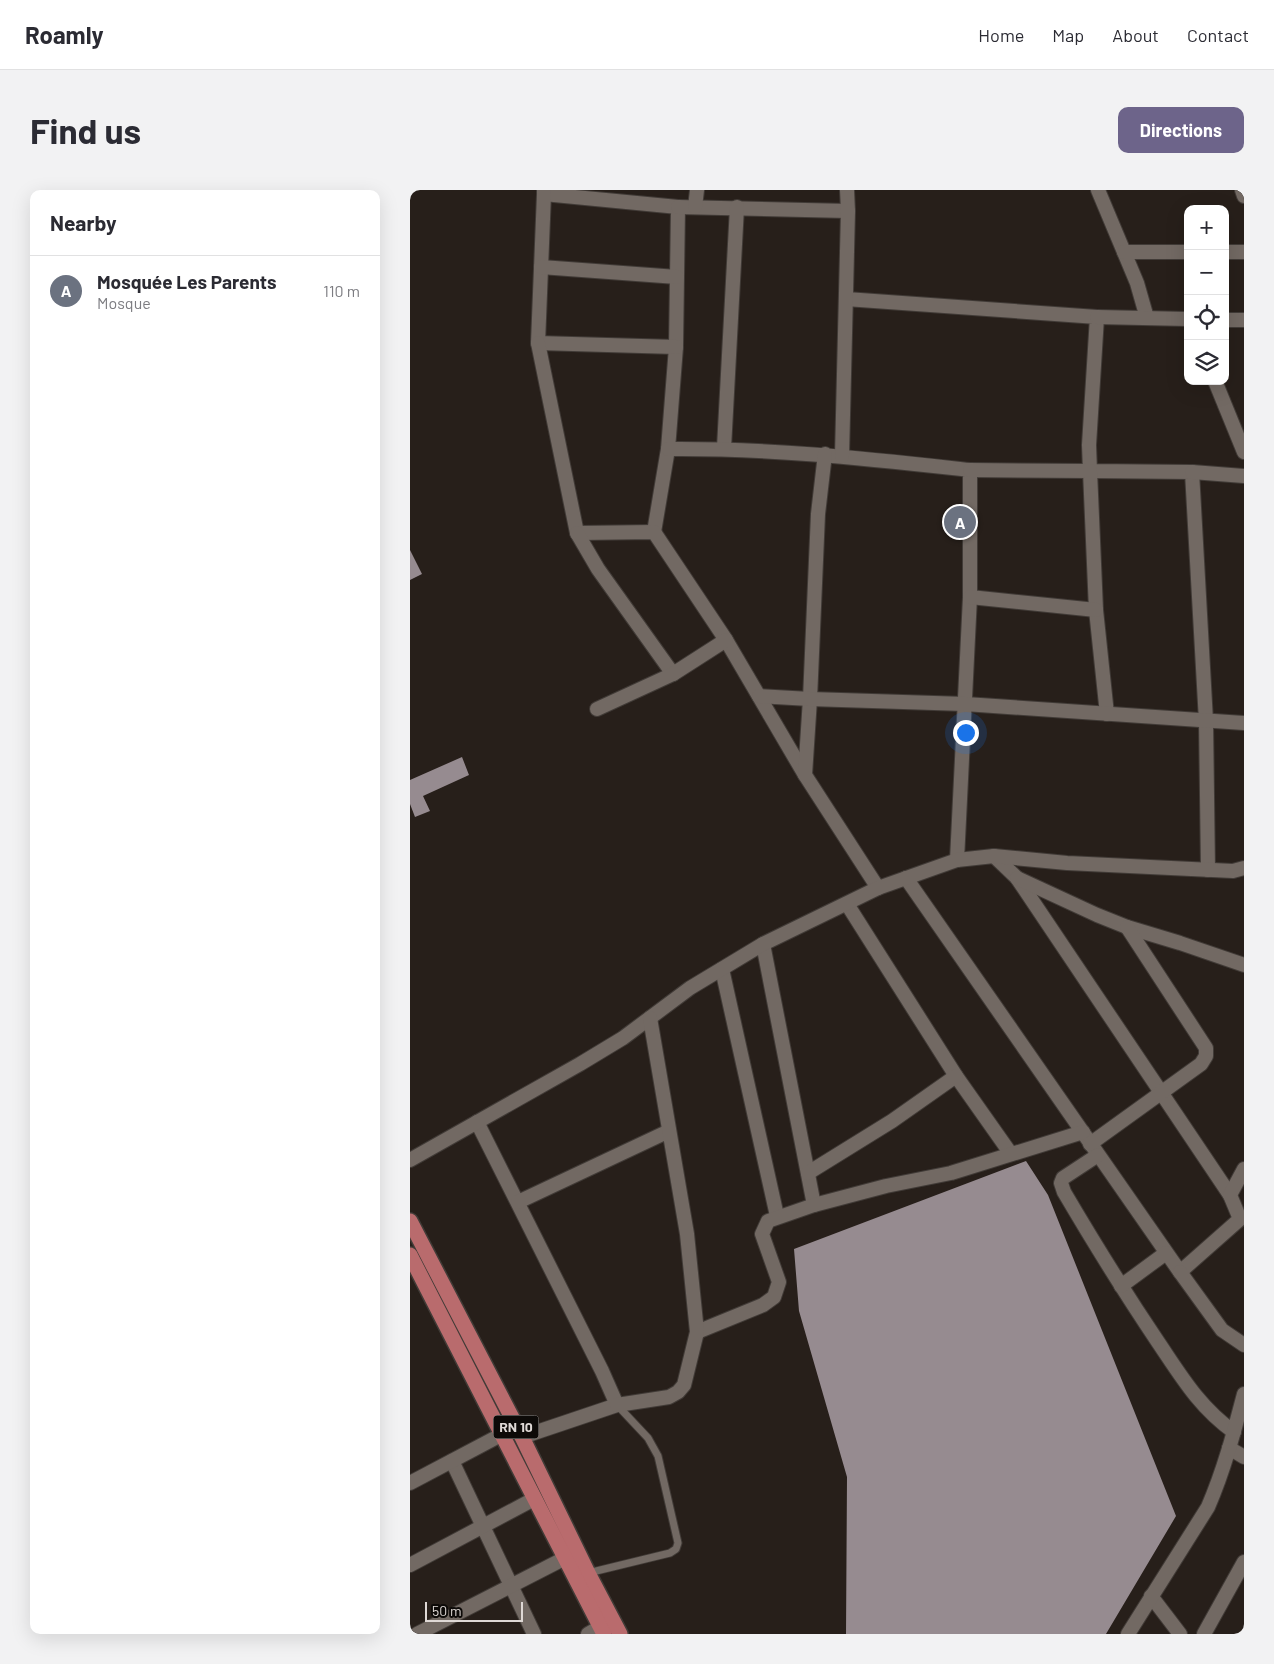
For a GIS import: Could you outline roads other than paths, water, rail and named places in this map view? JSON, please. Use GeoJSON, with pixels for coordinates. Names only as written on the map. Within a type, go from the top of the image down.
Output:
{"type":"FeatureCollection","features":[{"type":"Feature","properties":{"kind":"main road","name":"RN 10"},"geometry":{"type":"LineString","coordinates":[[410,1221],[519,1432],[571,1555],[597,1632]]}},
{"type":"Feature","properties":{"kind":"main road","name":"RN 10"},"geometry":{"type":"LineString","coordinates":[[410,1255],[534,1499],[571,1555],[588,1573],[620,1634]]}},
{"type":"Feature","properties":{"kind":"street"},"geometry":{"type":"LineString","coordinates":[[695,207],[697,190]]}},
{"type":"Feature","properties":{"kind":"street"},"geometry":{"type":"LineString","coordinates":[[842,456],[848,211],[846,190]]}},
{"type":"Feature","properties":{"kind":"street"},"geometry":{"type":"LineString","coordinates":[[1098,190],[1137,283],[1147,318]]}},
{"type":"Feature","properties":{"kind":"street"},"geometry":{"type":"LineString","coordinates":[[1242,190],[1244,196]]}},
{"type":"Feature","properties":{"kind":"street"},"geometry":{"type":"LineString","coordinates":[[673,674],[598,569],[577,533],[538,344],[544,192],[678,207],[848,211]]}},
{"type":"Feature","properties":{"kind":"street"},"geometry":{"type":"LineString","coordinates":[[678,207],[676,347],[668,449],[654,532],[726,640],[805,775],[878,888]]}},
{"type":"Feature","properties":{"kind":"street"},"geometry":{"type":"LineString","coordinates":[[724,448],[737,207]]}},
{"type":"Feature","properties":{"kind":"street"},"geometry":{"type":"LineString","coordinates":[[1124,252],[1184,252]]}},
{"type":"Feature","properties":{"kind":"street"},"geometry":{"type":"LineString","coordinates":[[1229,252],[1244,252]]}},
{"type":"Feature","properties":{"kind":"street"},"geometry":{"type":"LineString","coordinates":[[541,267],[677,277]]}},
{"type":"Feature","properties":{"kind":"street"},"geometry":{"type":"LineString","coordinates":[[846,299],[1097,317],[1184,319]]}},
{"type":"Feature","properties":{"kind":"street"},"geometry":{"type":"LineString","coordinates":[[1097,317],[1089,445],[1096,610],[1107,714]]}},
{"type":"Feature","properties":{"kind":"street"},"geometry":{"type":"LineString","coordinates":[[1229,320],[1244,320]]}},
{"type":"Feature","properties":{"kind":"street"},"geometry":{"type":"LineString","coordinates":[[538,344],[676,347]]}},
{"type":"Feature","properties":{"kind":"street"},"geometry":{"type":"LineString","coordinates":[[1217,385],[1244,452]]}},
{"type":"Feature","properties":{"kind":"street"},"geometry":{"type":"LineString","coordinates":[[668,449],[724,448],[825,454],[970,470],[1192,472],[1244,476]]}},
{"type":"Feature","properties":{"kind":"street"},"geometry":{"type":"LineString","coordinates":[[805,775],[818,514],[825,454]]}},
{"type":"Feature","properties":{"kind":"street"},"geometry":{"type":"LineString","coordinates":[[957,860],[970,597],[970,470]]}},
{"type":"Feature","properties":{"kind":"street"},"geometry":{"type":"LineString","coordinates":[[1192,472],[1206,721],[1208,870]]}},
{"type":"Feature","properties":{"kind":"street"},"geometry":{"type":"LineString","coordinates":[[577,533],[654,532]]}},
{"type":"Feature","properties":{"kind":"street"},"geometry":{"type":"LineString","coordinates":[[970,597],[1096,610]]}},
{"type":"Feature","properties":{"kind":"street"},"geometry":{"type":"LineString","coordinates":[[597,710],[673,674],[726,640]]}},
{"type":"Feature","properties":{"kind":"street"},"geometry":{"type":"LineString","coordinates":[[759,696],[965,704],[1244,723]]}},
{"type":"Feature","properties":{"kind":"street"},"geometry":{"type":"LineString","coordinates":[[994,856],[1016,878],[1230,1195],[1242,1224],[1180,1272]]}},
{"type":"Feature","properties":{"kind":"street"},"geometry":{"type":"LineString","coordinates":[[410,1160],[623,1038],[690,988],[763,944],[878,888],[957,860],[994,856],[1067,863],[1208,870],[1233,871],[1244,868]]}},
{"type":"Feature","properties":{"kind":"street"},"geometry":{"type":"LineString","coordinates":[[906,878],[1166,1253],[1222,1330],[1244,1345]]}},
{"type":"Feature","properties":{"kind":"street"},"geometry":{"type":"LineString","coordinates":[[1016,878],[1097,916],[1244,966]]}},
{"type":"Feature","properties":{"kind":"street"},"geometry":{"type":"LineString","coordinates":[[847,904],[956,1076],[1011,1154]]}},
{"type":"Feature","properties":{"kind":"street"},"geometry":{"type":"LineString","coordinates":[[1127,927],[1206,1048],[1206,1056],[1201,1064],[1162,1093],[1094,1149],[1063,1178],[1061,1183],[1064,1192],[1121,1286],[1204,1406],[1217,1420],[1234,1432]]}},
{"type":"Feature","properties":{"kind":"street"},"geometry":{"type":"LineString","coordinates":[[763,944],[814,1205]]}},
{"type":"Feature","properties":{"kind":"street"},"geometry":{"type":"LineString","coordinates":[[722,969],[778,1216]]}},
{"type":"Feature","properties":{"kind":"street"},"geometry":{"type":"LineString","coordinates":[[410,1483],[501,1435],[617,1406],[669,1397],[678,1392],[684,1385],[697,1332],[687,1234],[650,1018]]}},
{"type":"Feature","properties":{"kind":"street"},"geometry":{"type":"LineString","coordinates":[[808,1173],[892,1121],[956,1076]]}},
{"type":"Feature","properties":{"kind":"street"},"geometry":{"type":"LineString","coordinates":[[477,1122],[602,1371],[617,1406]]}},
{"type":"Feature","properties":{"kind":"street"},"geometry":{"type":"LineString","coordinates":[[518,1202],[669,1131]]}},
{"type":"Feature","properties":{"kind":"street"},"geometry":{"type":"LineString","coordinates":[[697,1332],[763,1305],[774,1298],[779,1282],[762,1234],[768,1221],[814,1205],[900,1183],[951,1173],[1082,1132]]}},
{"type":"Feature","properties":{"kind":"street"},"geometry":{"type":"LineString","coordinates":[[1230,1195],[1244,1169]]}},
{"type":"Feature","properties":{"kind":"street"},"geometry":{"type":"LineString","coordinates":[[1121,1286],[1166,1253]]}},
{"type":"Feature","properties":{"kind":"street"},"geometry":{"type":"LineString","coordinates":[[1128,1634],[1208,1507],[1218,1485],[1244,1394]]}},
{"type":"Feature","properties":{"kind":"street"},"geometry":{"type":"LineString","coordinates":[[1229,1448],[1244,1457]]}},
{"type":"Feature","properties":{"kind":"street"},"geometry":{"type":"LineString","coordinates":[[452,1461],[534,1634]]}},
{"type":"Feature","properties":{"kind":"street"},"geometry":{"type":"LineString","coordinates":[[410,1565],[534,1499]]}},
{"type":"Feature","properties":{"kind":"street"},"geometry":{"type":"LineString","coordinates":[[417,1634],[571,1555]]}},
{"type":"Feature","properties":{"kind":"street"},"geometry":{"type":"LineString","coordinates":[[1204,1634],[1244,1562]]}},
{"type":"Feature","properties":{"kind":"street"},"geometry":{"type":"LineString","coordinates":[[1151,1596],[1180,1634]]}},
{"type":"Feature","properties":{"kind":"lane"},"geometry":{"type":"LineString","coordinates":[[588,1573],[670,1553],[676,1549],[678,1543],[658,1456],[648,1438],[617,1406]]}},
{"type":"Feature","properties":{"kind":"place","name":"Mosquée Les Parents"},"geometry":{"type":"Point","coordinates":[960,522]}}]}
